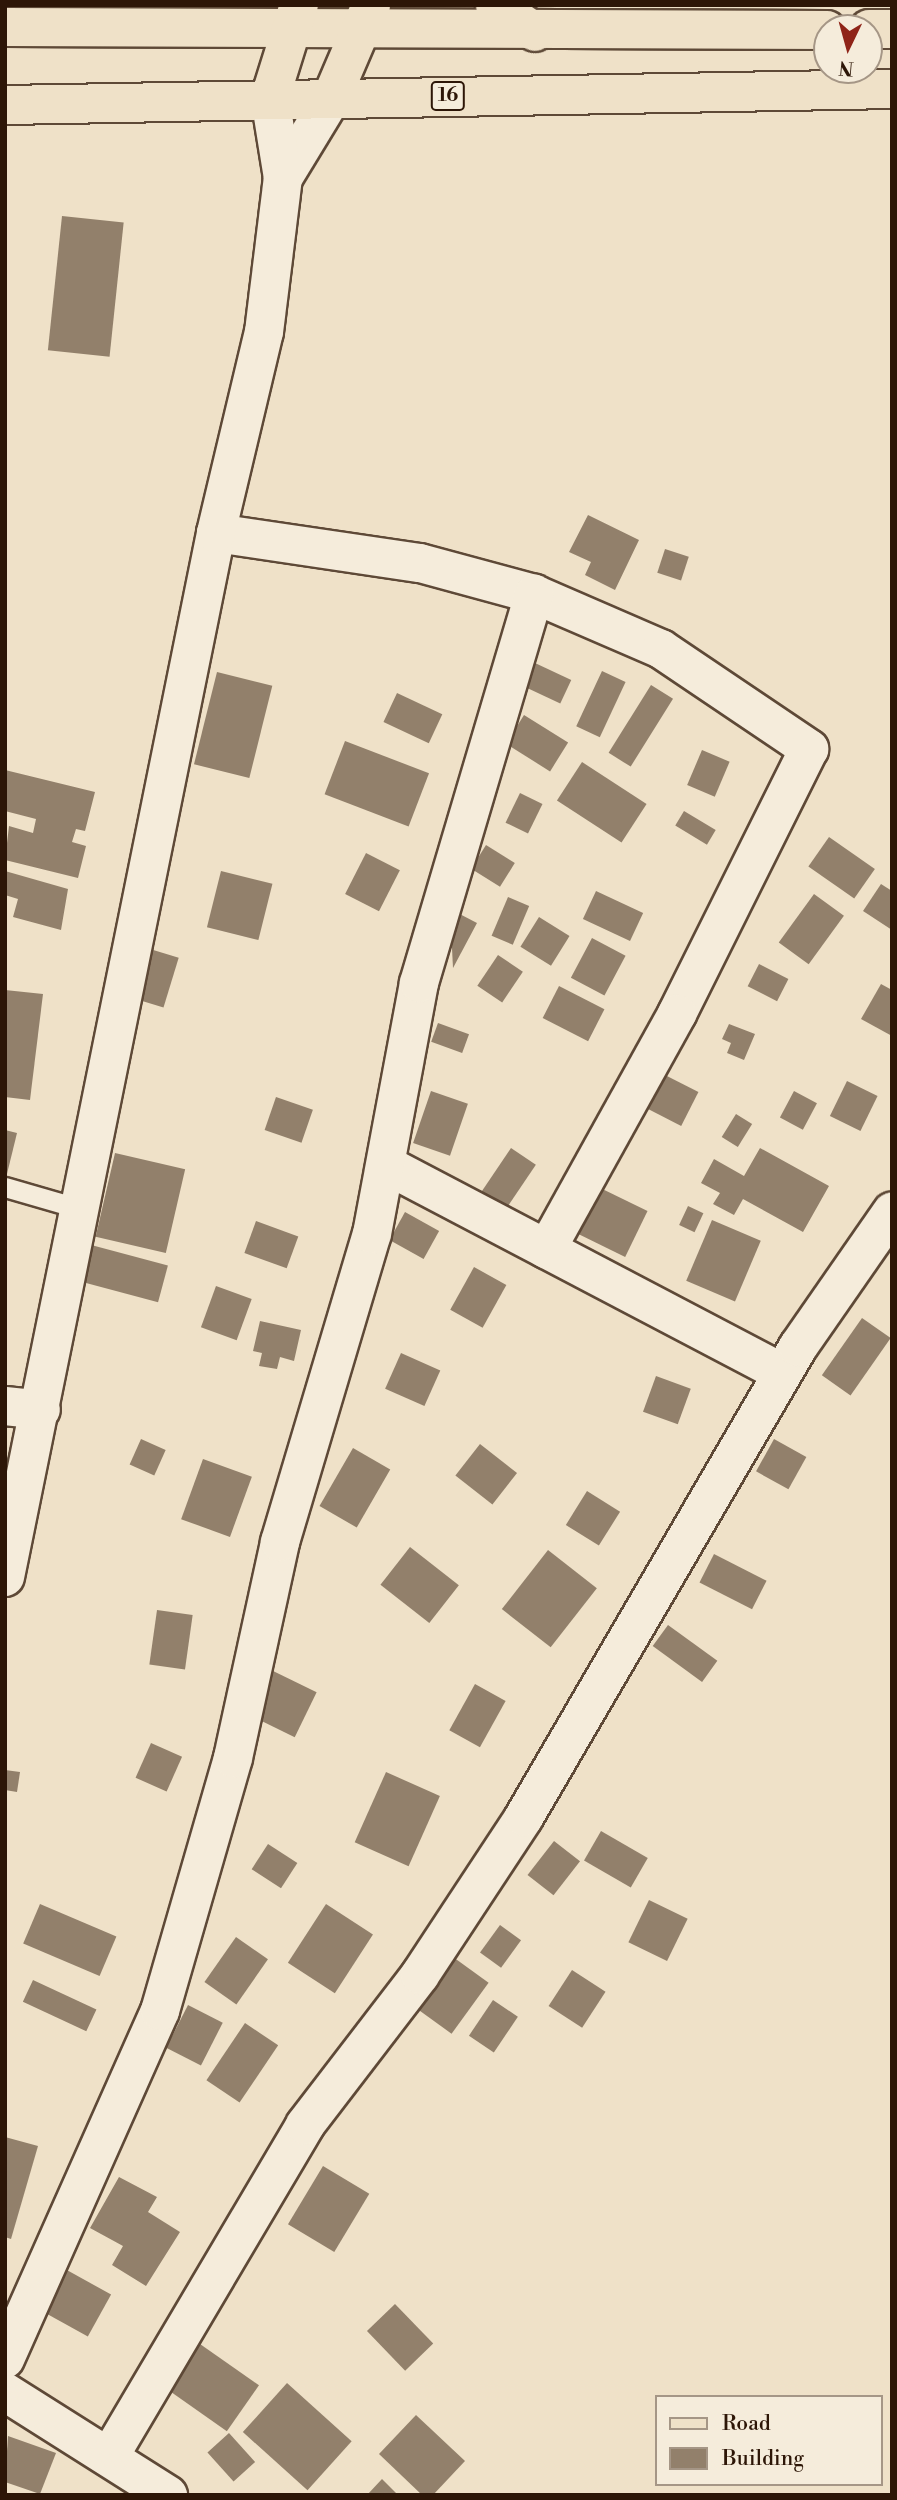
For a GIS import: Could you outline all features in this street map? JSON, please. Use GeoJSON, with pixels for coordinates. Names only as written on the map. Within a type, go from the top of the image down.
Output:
{"type":"FeatureCollection","features":[{"type":"Feature","properties":{"kind":"main road"},"geometry":{"type":"LineString","coordinates":[[495,5],[535,32]]}},
{"type":"Feature","properties":{"kind":"main road"},"geometry":{"type":"LineString","coordinates":[[331,99],[368,15]]}},
{"type":"Feature","properties":{"kind":"main road"},"geometry":{"type":"LineString","coordinates":[[5,27],[368,15],[535,32],[813,30]]}},
{"type":"Feature","properties":{"kind":"main road"},"geometry":{"type":"LineString","coordinates":[[270,98],[296,16]]}},
{"type":"Feature","properties":{"kind":"main road","name":"16"},"geometry":{"type":"LineString","coordinates":[[5,105],[270,98],[892,89]]}},
{"type":"Feature","properties":{"kind":"street"},"geometry":{"type":"LineString","coordinates":[[5,1577],[23,1408],[82,1209],[216,533],[264,332],[284,178],[270,98]]}},
{"type":"Feature","properties":{"kind":"street"},"geometry":{"type":"LineString","coordinates":[[284,178],[331,99]]}},
{"type":"Feature","properties":{"kind":"street"},"geometry":{"type":"LineString","coordinates":[[216,533],[420,564],[534,594],[662,649],[809,749],[677,1014],[547,1249]]}},
{"type":"Feature","properties":{"kind":"street"},"geometry":{"type":"LineString","coordinates":[[5,2358],[160,2011],[233,1758],[280,1542],[388,1166],[419,983],[534,594]]}},
{"type":"Feature","properties":{"kind":"street"},"geometry":{"type":"LineString","coordinates":[[388,1166],[782,1373]]}},
{"type":"Feature","properties":{"kind":"street"},"geometry":{"type":"LineString","coordinates":[[109,2457],[305,2125],[420,1975],[524,1817],[782,1373],[892,1212]]}},
{"type":"Feature","properties":{"kind":"street"},"geometry":{"type":"LineString","coordinates":[[5,2392],[169,2495]]}},
{"type":"Feature","properties":{"kind":"lane"},"geometry":{"type":"LineString","coordinates":[[5,1187],[82,1209]]}},
{"type":"Feature","properties":{"kind":"building"},"geometry":{"type":"Polygon","coordinates":[[[62,216],[124,222],[110,357],[48,350],[62,216]]]}},
{"type":"Feature","properties":{"kind":"building"},"geometry":{"type":"Polygon","coordinates":[[[588,515],[639,540],[615,590],[585,575],[591,562],[569,552],[588,515]]]}},
{"type":"Feature","properties":{"kind":"building"},"geometry":{"type":"Polygon","coordinates":[[[665,549],[689,557],[681,581],[657,573],[665,549]]]}},
{"type":"Feature","properties":{"kind":"building"},"geometry":{"type":"Polygon","coordinates":[[[535,663],[571,680],[560,703],[524,687],[535,663]]]}},
{"type":"Feature","properties":{"kind":"building"},"geometry":{"type":"Polygon","coordinates":[[[602,671],[626,682],[600,737],[576,726],[602,671]]]}},
{"type":"Feature","properties":{"kind":"building"},"geometry":{"type":"Polygon","coordinates":[[[217,672],[272,686],[249,778],[194,764],[217,672]]]}},
{"type":"Feature","properties":{"kind":"building"},"geometry":{"type":"Polygon","coordinates":[[[651,685],[673,699],[631,767],[609,753],[651,685]]]}},
{"type":"Feature","properties":{"kind":"building"},"geometry":{"type":"Polygon","coordinates":[[[397,693],[442,714],[429,743],[383,722],[397,693]]]}},
{"type":"Feature","properties":{"kind":"building"},"geometry":{"type":"Polygon","coordinates":[[[524,715],[568,743],[550,771],[506,744],[524,715]]]}},
{"type":"Feature","properties":{"kind":"building"},"geometry":{"type":"Polygon","coordinates":[[[345,741],[429,773],[409,826],[325,794],[345,741]]]}},
{"type":"Feature","properties":{"kind":"building"},"geometry":{"type":"Polygon","coordinates":[[[702,750],[730,762],[715,797],[687,785],[702,750]]]}},
{"type":"Feature","properties":{"kind":"building"},"geometry":{"type":"Polygon","coordinates":[[[582,762],[647,804],[622,843],[557,801],[582,762]]]}},
{"type":"Feature","properties":{"kind":"building"},"geometry":{"type":"Polygon","coordinates":[[[5,770],[95,792],[85,831],[76,829],[72,842],[86,846],[78,878],[5,860],[9,826],[33,833],[36,819],[5,811],[5,770]]]}},
{"type":"Feature","properties":{"kind":"building"},"geometry":{"type":"Polygon","coordinates":[[[520,793],[542,804],[528,834],[506,823],[520,793]]]}},
{"type":"Feature","properties":{"kind":"building"},"geometry":{"type":"Polygon","coordinates":[[[684,811],[716,830],[707,845],[675,826],[684,811]]]}},
{"type":"Feature","properties":{"kind":"building"},"geometry":{"type":"Polygon","coordinates":[[[829,837],[875,869],[854,899],[808,866],[829,837]]]}},
{"type":"Feature","properties":{"kind":"building"},"geometry":{"type":"Polygon","coordinates":[[[486,845],[515,863],[500,887],[471,869],[486,845]]]}},
{"type":"Feature","properties":{"kind":"building"},"geometry":{"type":"Polygon","coordinates":[[[366,853],[400,870],[379,911],[345,894],[366,853]]]}},
{"type":"Feature","properties":{"kind":"building"},"geometry":{"type":"Polygon","coordinates":[[[5,871],[68,889],[61,930],[13,917],[18,899],[5,895],[5,871]]]}},
{"type":"Feature","properties":{"kind":"building"},"geometry":{"type":"Polygon","coordinates":[[[221,871],[272,884],[258,940],[207,927],[221,871]]]}},
{"type":"Feature","properties":{"kind":"building"},"geometry":{"type":"Polygon","coordinates":[[[881,884],[892,891],[892,930],[863,911],[881,884]]]}},
{"type":"Feature","properties":{"kind":"building"},"geometry":{"type":"Polygon","coordinates":[[[596,891],[643,913],[630,941],[583,919],[596,891]]]}},
{"type":"Feature","properties":{"kind":"building"},"geometry":{"type":"Polygon","coordinates":[[[814,894],[844,916],[809,964],[779,943],[814,894]]]}},
{"type":"Feature","properties":{"kind":"building"},"geometry":{"type":"Polygon","coordinates":[[[508,897],[529,906],[513,945],[492,936],[508,897]]]}},
{"type":"Feature","properties":{"kind":"building"},"geometry":{"type":"Polygon","coordinates":[[[450,909],[477,923],[453,968],[450,909]]]}},
{"type":"Feature","properties":{"kind":"building"},"geometry":{"type":"Polygon","coordinates":[[[539,917],[570,936],[551,966],[520,947],[539,917]]]}},
{"type":"Feature","properties":{"kind":"building"},"geometry":{"type":"Polygon","coordinates":[[[592,938],[626,956],[604,996],[571,978],[592,938]]]}},
{"type":"Feature","properties":{"kind":"building"},"geometry":{"type":"Polygon","coordinates":[[[150,949],[179,958],[163,1007],[135,999],[150,949]]]}},
{"type":"Feature","properties":{"kind":"building"},"geometry":{"type":"Polygon","coordinates":[[[498,955],[523,972],[502,1002],[477,986],[498,955]]]}},
{"type":"Feature","properties":{"kind":"building"},"geometry":{"type":"Polygon","coordinates":[[[759,964],[788,979],[777,1001],[748,986],[759,964]]]}},
{"type":"Feature","properties":{"kind":"building"},"geometry":{"type":"Polygon","coordinates":[[[881,984],[892,990],[892,1036],[861,1019],[881,984]]]}},
{"type":"Feature","properties":{"kind":"building"},"geometry":{"type":"Polygon","coordinates":[[[559,986],[604,1009],[588,1041],[543,1018],[559,986]]]}},
{"type":"Feature","properties":{"kind":"building"},"geometry":{"type":"Polygon","coordinates":[[[5,990],[43,994],[30,1100],[5,1097],[5,990]]]}},
{"type":"Feature","properties":{"kind":"building"},"geometry":{"type":"Polygon","coordinates":[[[438,1023],[469,1034],[462,1053],[431,1042],[438,1023]]]}},
{"type":"Feature","properties":{"kind":"building"},"geometry":{"type":"Polygon","coordinates":[[[729,1024],[755,1034],[744,1060],[727,1053],[731,1043],[722,1039],[729,1024]]]}},
{"type":"Feature","properties":{"kind":"building"},"geometry":{"type":"Polygon","coordinates":[[[661,1073],[698,1092],[681,1126],[644,1107],[661,1073]]]}},
{"type":"Feature","properties":{"kind":"building"},"geometry":{"type":"Polygon","coordinates":[[[847,1081],[878,1096],[860,1131],[830,1116],[847,1081]]]}},
{"type":"Feature","properties":{"kind":"building"},"geometry":{"type":"Polygon","coordinates":[[[431,1091],[468,1104],[450,1156],[413,1143],[431,1091]]]}},
{"type":"Feature","properties":{"kind":"building"},"geometry":{"type":"Polygon","coordinates":[[[794,1091],[817,1103],[803,1130],[780,1117],[794,1091]]]}},
{"type":"Feature","properties":{"kind":"building"},"geometry":{"type":"Polygon","coordinates":[[[276,1097],[313,1110],[301,1143],[265,1130],[276,1097]]]}},
{"type":"Feature","properties":{"kind":"building"},"geometry":{"type":"Polygon","coordinates":[[[736,1114],[752,1124],[738,1147],[722,1137],[736,1114]]]}},
{"type":"Feature","properties":{"kind":"building"},"geometry":{"type":"Polygon","coordinates":[[[5,1130],[17,1133],[6,1178],[5,1178],[5,1130]]]}},
{"type":"Feature","properties":{"kind":"building"},"geometry":{"type":"Polygon","coordinates":[[[511,1148],[536,1165],[504,1212],[479,1195],[511,1148]]]}},
{"type":"Feature","properties":{"kind":"building"},"geometry":{"type":"Polygon","coordinates":[[[760,1148],[829,1186],[803,1232],[743,1199],[734,1215],[713,1204],[720,1193],[701,1183],[714,1159],[744,1176],[760,1148]]]}},
{"type":"Feature","properties":{"kind":"building"},"geometry":{"type":"Polygon","coordinates":[[[115,1153],[185,1169],[166,1253],[96,1237],[115,1153]]]}},
{"type":"Feature","properties":{"kind":"building"},"geometry":{"type":"Polygon","coordinates":[[[590,1183],[648,1211],[625,1257],[568,1229],[590,1183]]]}},
{"type":"Feature","properties":{"kind":"building"},"geometry":{"type":"Polygon","coordinates":[[[688,1206],[703,1213],[695,1232],[679,1225],[688,1206]]]}},
{"type":"Feature","properties":{"kind":"building"},"geometry":{"type":"Polygon","coordinates":[[[405,1212],[439,1231],[424,1259],[389,1240],[405,1212]]]}},
{"type":"Feature","properties":{"kind":"building"},"geometry":{"type":"Polygon","coordinates":[[[712,1220],[761,1241],[735,1301],[686,1281],[712,1220]]]}},
{"type":"Feature","properties":{"kind":"building"},"geometry":{"type":"Polygon","coordinates":[[[256,1221],[298,1236],[287,1268],[244,1253],[256,1221]]]}},
{"type":"Feature","properties":{"kind":"building"},"geometry":{"type":"Polygon","coordinates":[[[80,1242],[168,1266],[158,1302],[70,1279],[80,1242]]]}},
{"type":"Feature","properties":{"kind":"building"},"geometry":{"type":"Polygon","coordinates":[[[474,1267],[506,1285],[483,1328],[450,1310],[474,1267]]]}},
{"type":"Feature","properties":{"kind":"building"},"geometry":{"type":"Polygon","coordinates":[[[216,1286],[252,1299],[237,1340],[201,1327],[216,1286]]]}},
{"type":"Feature","properties":{"kind":"building"},"geometry":{"type":"Polygon","coordinates":[[[862,1318],[891,1338],[851,1395],[822,1375],[862,1318]]]}},
{"type":"Feature","properties":{"kind":"building"},"geometry":{"type":"Polygon","coordinates":[[[260,1321],[301,1330],[294,1361],[280,1357],[277,1369],[259,1366],[262,1353],[253,1351],[260,1321]]]}},
{"type":"Feature","properties":{"kind":"building"},"geometry":{"type":"Polygon","coordinates":[[[401,1353],[440,1370],[424,1406],[385,1389],[401,1353]]]}},
{"type":"Feature","properties":{"kind":"building"},"geometry":{"type":"Polygon","coordinates":[[[656,1376],[691,1389],[678,1424],[643,1412],[656,1376]]]}},
{"type":"Feature","properties":{"kind":"building"},"geometry":{"type":"Polygon","coordinates":[[[141,1439],[166,1450],[154,1476],[130,1465],[141,1439]]]}},
{"type":"Feature","properties":{"kind":"building"},"geometry":{"type":"Polygon","coordinates":[[[774,1439],[806,1457],[788,1489],[756,1471],[774,1439]]]}},
{"type":"Feature","properties":{"kind":"building"},"geometry":{"type":"Polygon","coordinates":[[[480,1444],[517,1473],[492,1504],[455,1476],[480,1444]]]}},
{"type":"Feature","properties":{"kind":"building"},"geometry":{"type":"Polygon","coordinates":[[[353,1448],[390,1470],[357,1528],[320,1506],[353,1448]]]}},
{"type":"Feature","properties":{"kind":"building"},"geometry":{"type":"Polygon","coordinates":[[[203,1459],[252,1477],[230,1537],[181,1519],[203,1459]]]}},
{"type":"Feature","properties":{"kind":"building"},"geometry":{"type":"Polygon","coordinates":[[[587,1491],[620,1512],[599,1546],[566,1525],[587,1491]]]}},
{"type":"Feature","properties":{"kind":"building"},"geometry":{"type":"Polygon","coordinates":[[[410,1547],[459,1585],[429,1623],[380,1585],[410,1547]]]}},
{"type":"Feature","properties":{"kind":"building"},"geometry":{"type":"Polygon","coordinates":[[[548,1550],[597,1588],[551,1647],[502,1609],[548,1550]]]}},
{"type":"Feature","properties":{"kind":"building"},"geometry":{"type":"Polygon","coordinates":[[[714,1554],[767,1581],[752,1609],[699,1583],[714,1554]]]}},
{"type":"Feature","properties":{"kind":"building"},"geometry":{"type":"Polygon","coordinates":[[[157,1610],[193,1615],[185,1669],[149,1664],[157,1610]]]}},
{"type":"Feature","properties":{"kind":"building"},"geometry":{"type":"Polygon","coordinates":[[[668,1625],[717,1661],[702,1682],[653,1646],[668,1625]]]}},
{"type":"Feature","properties":{"kind":"building"},"geometry":{"type":"Polygon","coordinates":[[[269,1669],[317,1692],[295,1737],[247,1714],[269,1669]]]}},
{"type":"Feature","properties":{"kind":"building"},"geometry":{"type":"Polygon","coordinates":[[[475,1684],[506,1701],[480,1747],[449,1730],[475,1684]]]}},
{"type":"Feature","properties":{"kind":"building"},"geometry":{"type":"Polygon","coordinates":[[[151,1743],[182,1757],[167,1792],[136,1778],[151,1743]]]}},
{"type":"Feature","properties":{"kind":"building"},"geometry":{"type":"Polygon","coordinates":[[[5,1770],[20,1772],[17,1792],[5,1790],[5,1770]]]}},
{"type":"Feature","properties":{"kind":"building"},"geometry":{"type":"Polygon","coordinates":[[[386,1772],[440,1796],[409,1866],[355,1842],[386,1772]]]}},
{"type":"Feature","properties":{"kind":"building"},"geometry":{"type":"Polygon","coordinates":[[[601,1831],[648,1858],[631,1887],[584,1860],[601,1831]]]}},
{"type":"Feature","properties":{"kind":"building"},"geometry":{"type":"Polygon","coordinates":[[[554,1841],[580,1861],[554,1895],[528,1875],[554,1841]]]}},
{"type":"Feature","properties":{"kind":"building"},"geometry":{"type":"Polygon","coordinates":[[[268,1844],[297,1863],[281,1888],[252,1869],[268,1844]]]}},
{"type":"Feature","properties":{"kind":"building"},"geometry":{"type":"Polygon","coordinates":[[[649,1900],[688,1919],[667,1961],[628,1942],[649,1900]]]}},
{"type":"Feature","properties":{"kind":"building"},"geometry":{"type":"Polygon","coordinates":[[[40,1904],[116,1936],[100,1976],[23,1944],[40,1904]]]}},
{"type":"Feature","properties":{"kind":"building"},"geometry":{"type":"Polygon","coordinates":[[[326,1904],[373,1934],[335,1993],[288,1963],[326,1904]]]}},
{"type":"Feature","properties":{"kind":"building"},"geometry":{"type":"Polygon","coordinates":[[[500,1925],[521,1940],[501,1968],[480,1953],[500,1925]]]}},
{"type":"Feature","properties":{"kind":"building"},"geometry":{"type":"Polygon","coordinates":[[[236,1937],[268,1959],[236,2004],[204,1982],[236,1937]]]}},
{"type":"Feature","properties":{"kind":"building"},"geometry":{"type":"Polygon","coordinates":[[[453,1957],[489,1983],[452,2034],[416,2008],[453,1957]]]}},
{"type":"Feature","properties":{"kind":"building"},"geometry":{"type":"Polygon","coordinates":[[[572,1970],[606,1992],[582,2028],[549,2006],[572,1970]]]}},
{"type":"Feature","properties":{"kind":"building"},"geometry":{"type":"Polygon","coordinates":[[[33,1980],[96,2010],[86,2031],[23,2002],[33,1980]]]}},
{"type":"Feature","properties":{"kind":"building"},"geometry":{"type":"Polygon","coordinates":[[[493,2000],[518,2017],[494,2052],[469,2036],[493,2000]]]}},
{"type":"Feature","properties":{"kind":"building"},"geometry":{"type":"Polygon","coordinates":[[[188,2005],[223,2023],[201,2065],[166,2048],[188,2005]]]}},
{"type":"Feature","properties":{"kind":"building"},"geometry":{"type":"Polygon","coordinates":[[[245,2023],[278,2045],[240,2103],[206,2080],[245,2023]]]}},
{"type":"Feature","properties":{"kind":"building"},"geometry":{"type":"Polygon","coordinates":[[[5,2137],[38,2146],[11,2239],[5,2237],[5,2137]]]}},
{"type":"Feature","properties":{"kind":"building"},"geometry":{"type":"Polygon","coordinates":[[[323,2166],[369,2194],[334,2252],[288,2224],[323,2166]]]}},
{"type":"Feature","properties":{"kind":"building"},"geometry":{"type":"Polygon","coordinates":[[[119,2177],[157,2197],[148,2212],[180,2232],[146,2286],[112,2265],[123,2246],[90,2228],[119,2177]]]}},
{"type":"Feature","properties":{"kind":"building"},"geometry":{"type":"Polygon","coordinates":[[[56,2264],[111,2295],[88,2337],[33,2306],[56,2264]]]}},
{"type":"Feature","properties":{"kind":"building"},"geometry":{"type":"Polygon","coordinates":[[[395,2304],[433,2344],[405,2371],[367,2331],[395,2304]]]}},
{"type":"Feature","properties":{"kind":"building"},"geometry":{"type":"Polygon","coordinates":[[[200,2344],[259,2385],[227,2431],[168,2390],[200,2344]]]}},
{"type":"Feature","properties":{"kind":"building"},"geometry":{"type":"Polygon","coordinates":[[[287,2383],[352,2441],[307,2490],[243,2432],[287,2383]]]}},
{"type":"Feature","properties":{"kind":"building"},"geometry":{"type":"Polygon","coordinates":[[[416,2415],[465,2461],[433,2495],[422,2495],[379,2454],[416,2415]]]}},
{"type":"Feature","properties":{"kind":"building"},"geometry":{"type":"Polygon","coordinates":[[[229,2433],[255,2462],[234,2481],[207,2452],[229,2433]]]}},
{"type":"Feature","properties":{"kind":"building"},"geometry":{"type":"Polygon","coordinates":[[[8,2436],[56,2453],[40,2494],[5,2482],[8,2436]]]}},
{"type":"Feature","properties":{"kind":"building"},"geometry":{"type":"Polygon","coordinates":[[[382,2479],[398,2495],[367,2495],[382,2479]]]}}]}
